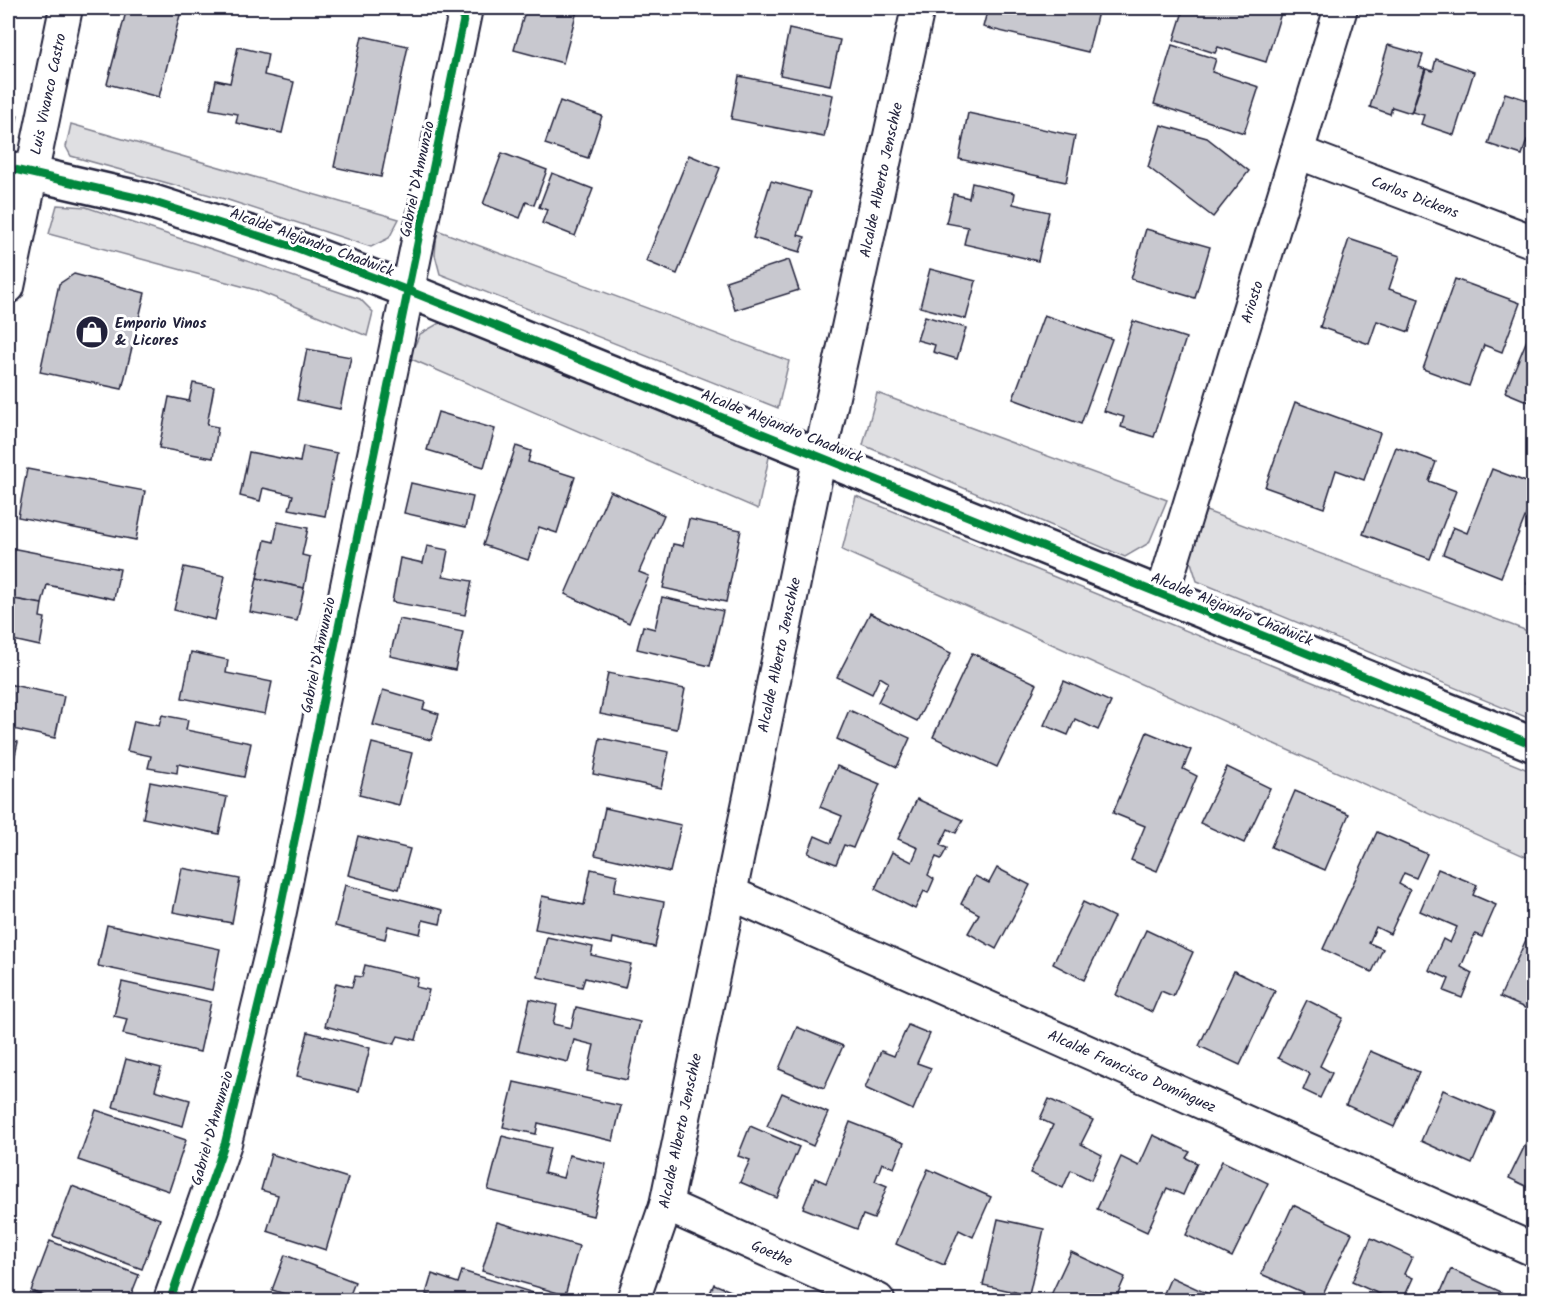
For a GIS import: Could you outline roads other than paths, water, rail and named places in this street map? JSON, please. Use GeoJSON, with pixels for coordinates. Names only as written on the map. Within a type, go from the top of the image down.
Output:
{"type":"FeatureCollection","features":[{"type":"Feature","properties":{"kind":"street","name":"Luis Vivanco Castro"},"geometry":{"type":"LineString","coordinates":[[8,287],[19,171],[66,8]]}},
{"type":"Feature","properties":{"kind":"street","name":"Gabriel D'Annunzio"},"geometry":{"type":"LineString","coordinates":[[170,1300],[225,1143],[273,945],[466,8]]}},
{"type":"Feature","properties":{"kind":"street","name":"Alcalde Alberto Jenschke"},"geometry":{"type":"LineString","coordinates":[[633,1300],[666,1205],[820,456],[918,8]]}},
{"type":"Feature","properties":{"kind":"street","name":"Ariosto"},"geometry":{"type":"LineString","coordinates":[[1162,595],[1341,8]]}},
{"type":"Feature","properties":{"kind":"street","name":"Carlos Dickens"},"geometry":{"type":"LineString","coordinates":[[1297,152],[1533,242]]}},
{"type":"Feature","properties":{"kind":"street","name":"Alcalde Alejandro Chadwick"},"geometry":{"type":"LineString","coordinates":[[19,171],[147,200],[294,247],[407,290],[1533,745]]}},
{"type":"Feature","properties":{"kind":"street","name":"Alcalde Francisco Domínguez"},"geometry":{"type":"LineString","coordinates":[[730,893],[1533,1250]]}},
{"type":"Feature","properties":{"kind":"street","name":"Goethe"},"geometry":{"type":"LineString","coordinates":[[666,1205],[878,1300]]}},
{"type":"Feature","properties":{"kind":"place","name":"Emporio Vinos & Licores"},"geometry":{"type":"Point","coordinates":[92,332]}}]}
